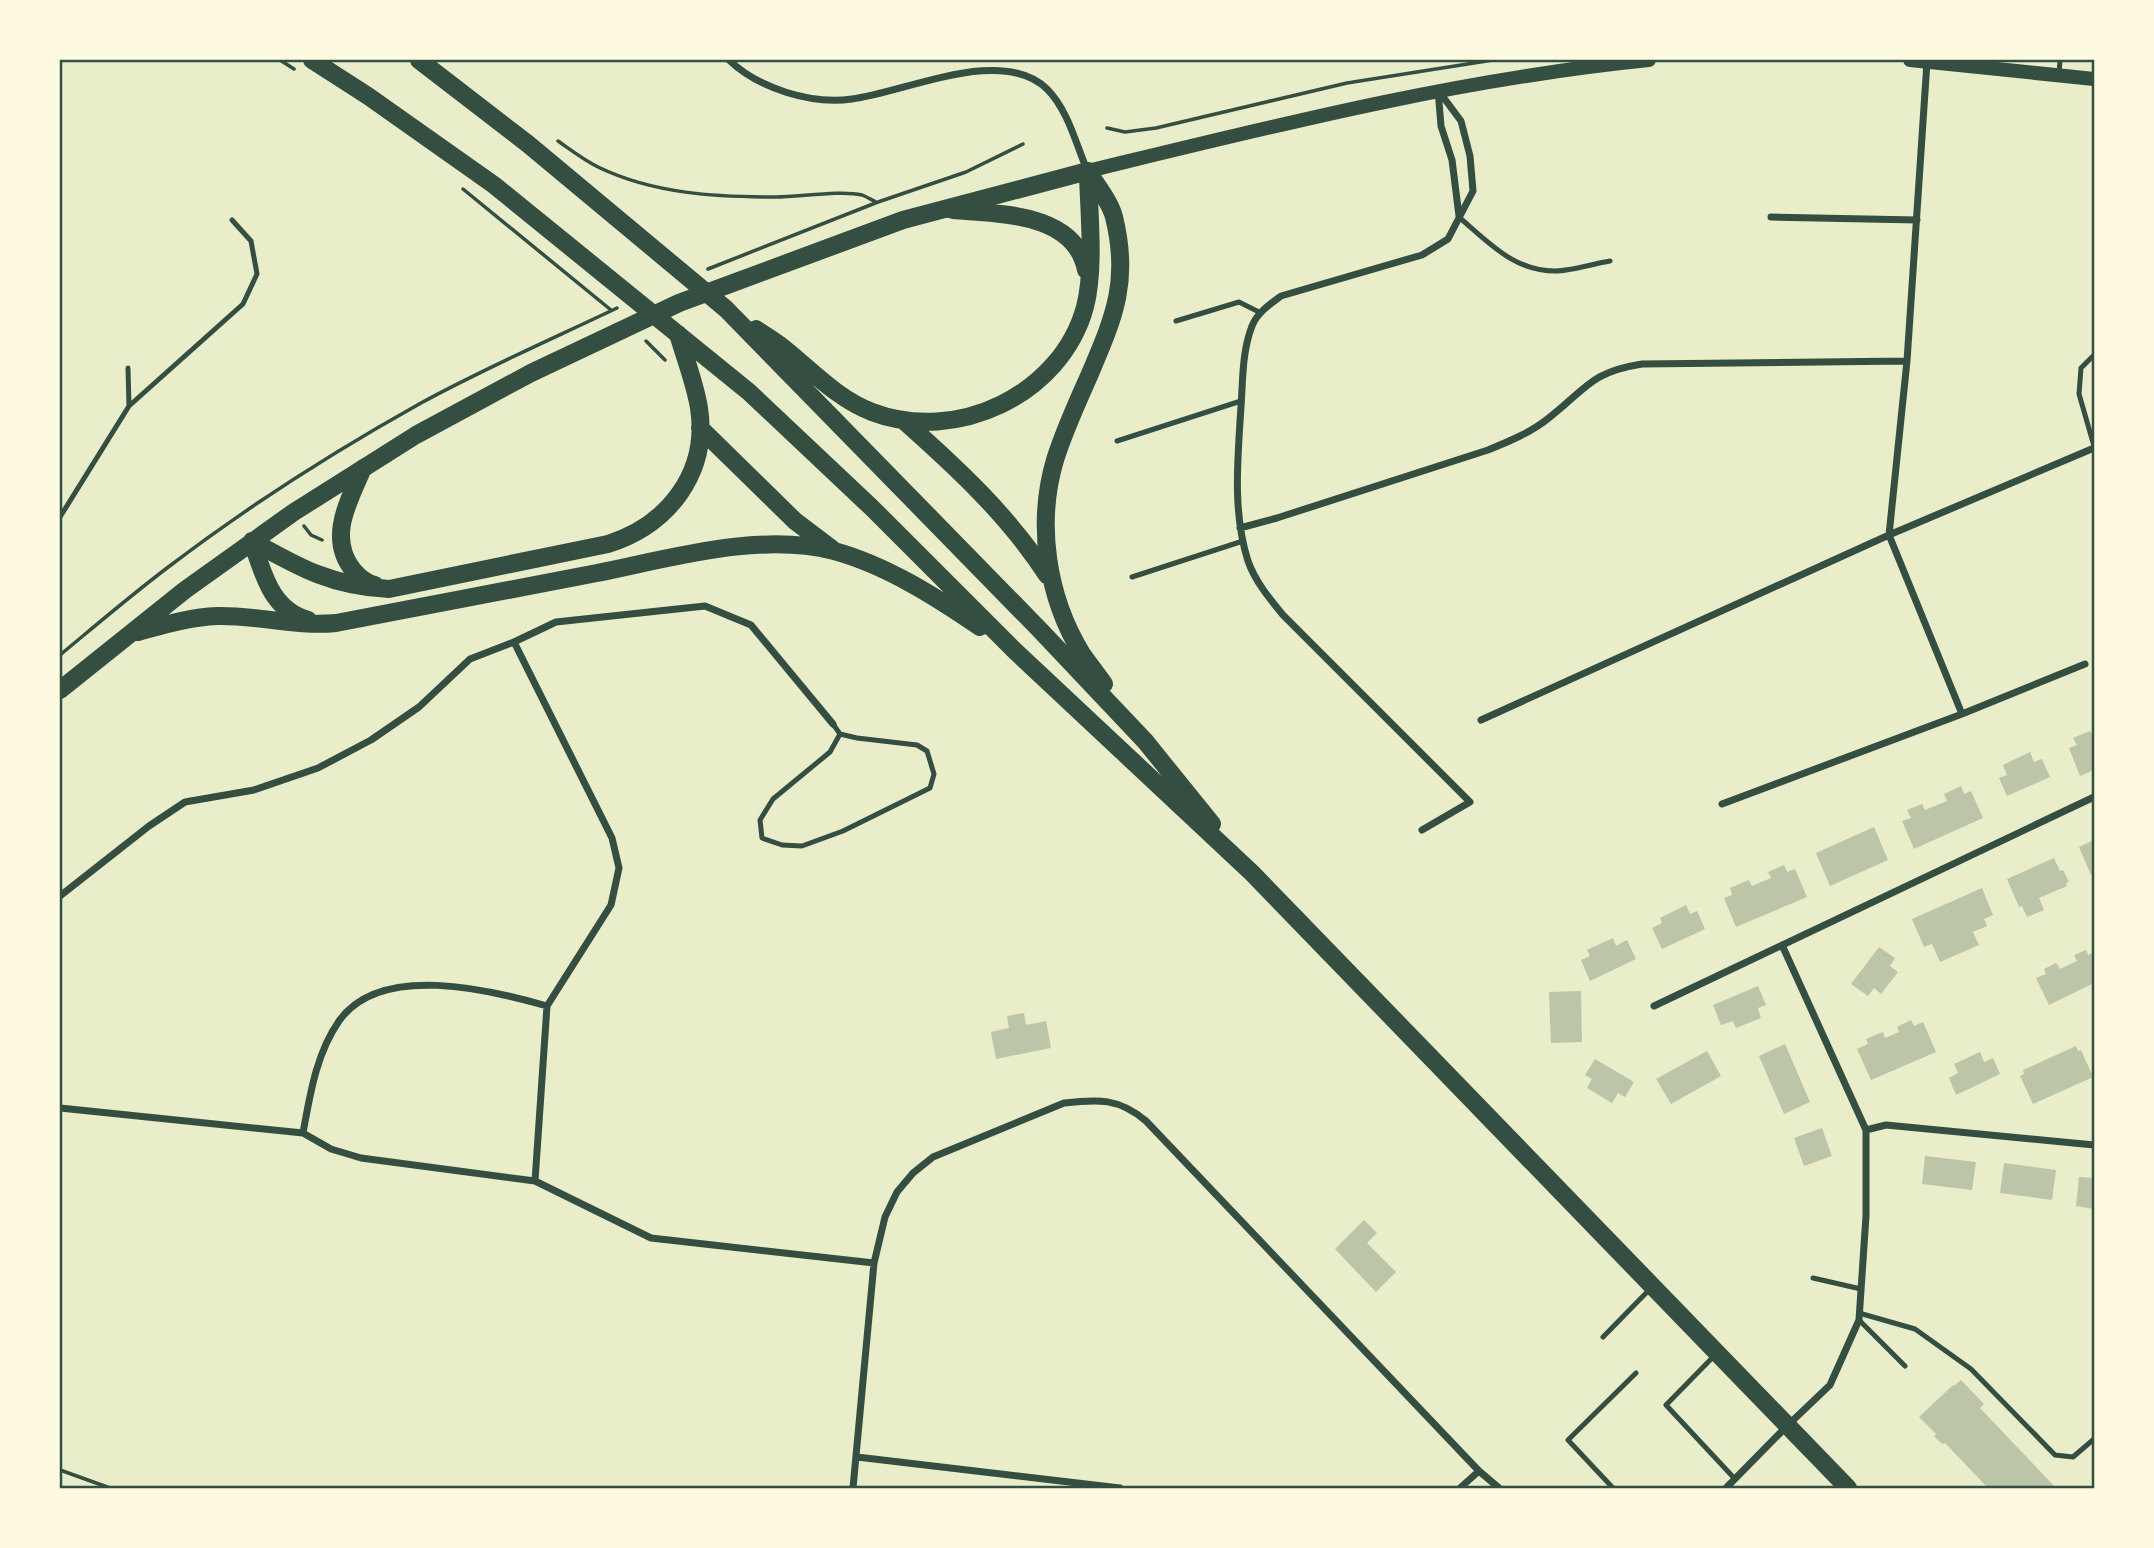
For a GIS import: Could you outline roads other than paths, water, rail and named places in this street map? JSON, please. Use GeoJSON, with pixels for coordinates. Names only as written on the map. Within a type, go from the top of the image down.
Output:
{"type":"FeatureCollection","features":[{"type":"Feature","properties":{"kind":"main road"},"geometry":{"type":"LineString","coordinates":[[60,690],[252,541],[364,467],[531,373],[679,303],[903,220],[1088,171],[1345,108],[1588,66],[1649,60]]}},
{"type":"Feature","properties":{"kind":"main road"},"geometry":{"type":"LineString","coordinates":[[1910,60],[2059,67],[2095,79]]}},
{"type":"Feature","properties":{"kind":"main road"},"geometry":{"type":"LineString","coordinates":[[425,64],[528,144],[726,309],[1030,619],[1145,741]]}},
{"type":"Feature","properties":{"kind":"main road"},"geometry":{"type":"LineString","coordinates":[[306,66],[368,96],[494,185],[748,392],[871,507],[1013,649],[1251,873],[1653,1286],[1845,1488]]}},
{"type":"Feature","properties":{"kind":"main road"},"geometry":{"type":"LineString","coordinates":[[726,309],[784,348],[837,394],[871,412],[903,420],[935,422],[989,411],[1041,379],[1068,346],[1084,309],[1089,287],[1088,171]]}},
{"type":"Feature","properties":{"kind":"main road"},"geometry":{"type":"LineString","coordinates":[[1088,171],[1113,215],[1121,271],[1112,321],[1055,461],[1045,532],[1052,584],[1066,624],[1082,654],[1145,741],[1251,873]]}},
{"type":"Feature","properties":{"kind":"main road"},"geometry":{"type":"LineString","coordinates":[[940,209],[1024,217],[1049,224],[1074,246],[1084,263],[1089,287]]}},
{"type":"Feature","properties":{"kind":"main road"},"geometry":{"type":"LineString","coordinates":[[252,541],[292,564],[326,579],[388,589],[608,544],[639,532],[667,510],[684,488],[697,456],[700,428],[697,399],[678,334]]}},
{"type":"Feature","properties":{"kind":"main road"},"geometry":{"type":"LineString","coordinates":[[903,420],[996,508],[1034,555],[1052,584]]}},
{"type":"Feature","properties":{"kind":"main road"},"geometry":{"type":"LineString","coordinates":[[700,428],[795,521],[836,551],[879,568],[929,594],[1013,649]]}},
{"type":"Feature","properties":{"kind":"main road"},"geometry":{"type":"LineString","coordinates":[[364,467],[342,516],[342,546],[346,558],[358,575],[368,583],[388,589]]}},
{"type":"Feature","properties":{"kind":"main road"},"geometry":{"type":"LineString","coordinates":[[252,541],[266,580],[282,607],[301,618],[336,623]]}},
{"type":"Feature","properties":{"kind":"main road"},"geometry":{"type":"LineString","coordinates":[[128,635],[182,620],[217,617],[301,624],[336,623],[734,548],[785,545],[836,551]]}},
{"type":"Feature","properties":{"kind":"street"},"geometry":{"type":"LineString","coordinates":[[729,60],[740,71],[771,88],[811,98],[850,100],[979,70],[1004,71],[1030,77],[1048,90],[1065,116],[1088,171]]}},
{"type":"Feature","properties":{"kind":"street"},"geometry":{"type":"LineString","coordinates":[[1927,60],[1907,361],[1889,535],[1962,714]]}},
{"type":"Feature","properties":{"kind":"street"},"geometry":{"type":"LineString","coordinates":[[1437,90],[1441,126],[1452,160],[1460,218]]}},
{"type":"Feature","properties":{"kind":"street"},"geometry":{"type":"LineString","coordinates":[[1422,830],[1470,802],[1283,615],[1263,590],[1249,563],[1240,528],[1237,473],[1244,352],[1252,323],[1281,296],[1422,254],[1448,239],[1460,218],[1473,191],[1470,156],[1461,121],[1437,90]]}},
{"type":"Feature","properties":{"kind":"street"},"geometry":{"type":"LineString","coordinates":[[1771,217],[1917,220]]}},
{"type":"Feature","properties":{"kind":"street"},"geometry":{"type":"LineString","coordinates":[[1240,528],[1488,450],[1518,438],[1549,418],[1597,377],[1618,368],[1642,364],[1907,361]]}},
{"type":"Feature","properties":{"kind":"street"},"geometry":{"type":"LineString","coordinates":[[1481,720],[1889,535],[2095,447]]}},
{"type":"Feature","properties":{"kind":"street"},"geometry":{"type":"LineString","coordinates":[[60,896],[149,826],[185,802],[254,790],[318,768],[371,740],[419,707],[470,659],[556,622],[705,606],[751,625],[833,724]]}},
{"type":"Feature","properties":{"kind":"street"},"geometry":{"type":"LineString","coordinates":[[514,642],[612,838],[619,868],[611,905],[547,1006],[535,1181]]}},
{"type":"Feature","properties":{"kind":"street"},"geometry":{"type":"LineString","coordinates":[[1722,804],[1962,714],[2085,664]]}},
{"type":"Feature","properties":{"kind":"street"},"geometry":{"type":"LineString","coordinates":[[1654,1006],[2095,797]]}},
{"type":"Feature","properties":{"kind":"street"},"geometry":{"type":"LineString","coordinates":[[1726,1489],[1830,1385],[1859,1316],[1866,1216],[1866,1130],[1782,944]]}},
{"type":"Feature","properties":{"kind":"street"},"geometry":{"type":"LineString","coordinates":[[303,1133],[315,1073],[340,1020],[354,1006],[376,993],[412,984],[496,992],[547,1006]]}},
{"type":"Feature","properties":{"kind":"street"},"geometry":{"type":"LineString","coordinates":[[853,1489],[874,1263],[885,1217],[897,1192],[913,1173],[933,1157],[1064,1102],[1086,1100],[1112,1102],[1131,1108],[1146,1121],[1499,1489]]}},
{"type":"Feature","properties":{"kind":"street"},"geometry":{"type":"LineString","coordinates":[[60,1108],[303,1133],[331,1149],[360,1158],[535,1181],[651,1238],[874,1263]]}},
{"type":"Feature","properties":{"kind":"street"},"geometry":{"type":"LineString","coordinates":[[1866,1130],[1886,1125],[2095,1145]]}},
{"type":"Feature","properties":{"kind":"street"},"geometry":{"type":"LineString","coordinates":[[856,1457],[1120,1489]]}},
{"type":"Feature","properties":{"kind":"street"},"geometry":{"type":"LineString","coordinates":[[1460,1489],[1479,1471]]}},
{"type":"Feature","properties":{"kind":"lane"},"geometry":{"type":"LineString","coordinates":[[1460,218],[1505,257],[1534,269],[1556,271],[1609,261]]}},
{"type":"Feature","properties":{"kind":"lane"},"geometry":{"type":"LineString","coordinates":[[60,517],[129,406],[243,304],[257,274],[251,241],[232,220]]}},
{"type":"Feature","properties":{"kind":"lane"},"geometry":{"type":"LineString","coordinates":[[1176,321],[1239,302],[1261,313]]}},
{"type":"Feature","properties":{"kind":"lane"},"geometry":{"type":"LineString","coordinates":[[2095,355],[2081,368],[2079,394],[2095,447]]}},
{"type":"Feature","properties":{"kind":"lane"},"geometry":{"type":"LineString","coordinates":[[128,368],[129,406]]}},
{"type":"Feature","properties":{"kind":"lane"},"geometry":{"type":"LineString","coordinates":[[1117,441],[1241,401]]}},
{"type":"Feature","properties":{"kind":"lane"},"geometry":{"type":"LineString","coordinates":[[1132,577],[1243,541]]}},
{"type":"Feature","properties":{"kind":"lane"},"geometry":{"type":"LineString","coordinates":[[833,724],[840,734],[917,745],[927,751],[934,774],[930,788],[844,831],[802,846],[782,845],[762,838],[760,820],[773,799],[830,752],[840,734]]}},
{"type":"Feature","properties":{"kind":"lane"},"geometry":{"type":"LineString","coordinates":[[1813,1279],[1861,1289]]}},
{"type":"Feature","properties":{"kind":"lane"},"geometry":{"type":"LineString","coordinates":[[1603,1337],[1653,1286]]}},
{"type":"Feature","properties":{"kind":"lane"},"geometry":{"type":"LineString","coordinates":[[1859,1316],[1905,1366]]}},
{"type":"Feature","properties":{"kind":"lane"},"geometry":{"type":"LineString","coordinates":[[1859,1316],[1915,1329],[1971,1369],[2055,1455],[2073,1457],[2095,1439]]}},
{"type":"Feature","properties":{"kind":"lane"},"geometry":{"type":"LineString","coordinates":[[1717,1353],[1666,1405],[1735,1479]]}},
{"type":"Feature","properties":{"kind":"lane"},"geometry":{"type":"LineString","coordinates":[[1614,1489],[1568,1440],[1636,1373]]}}]}
